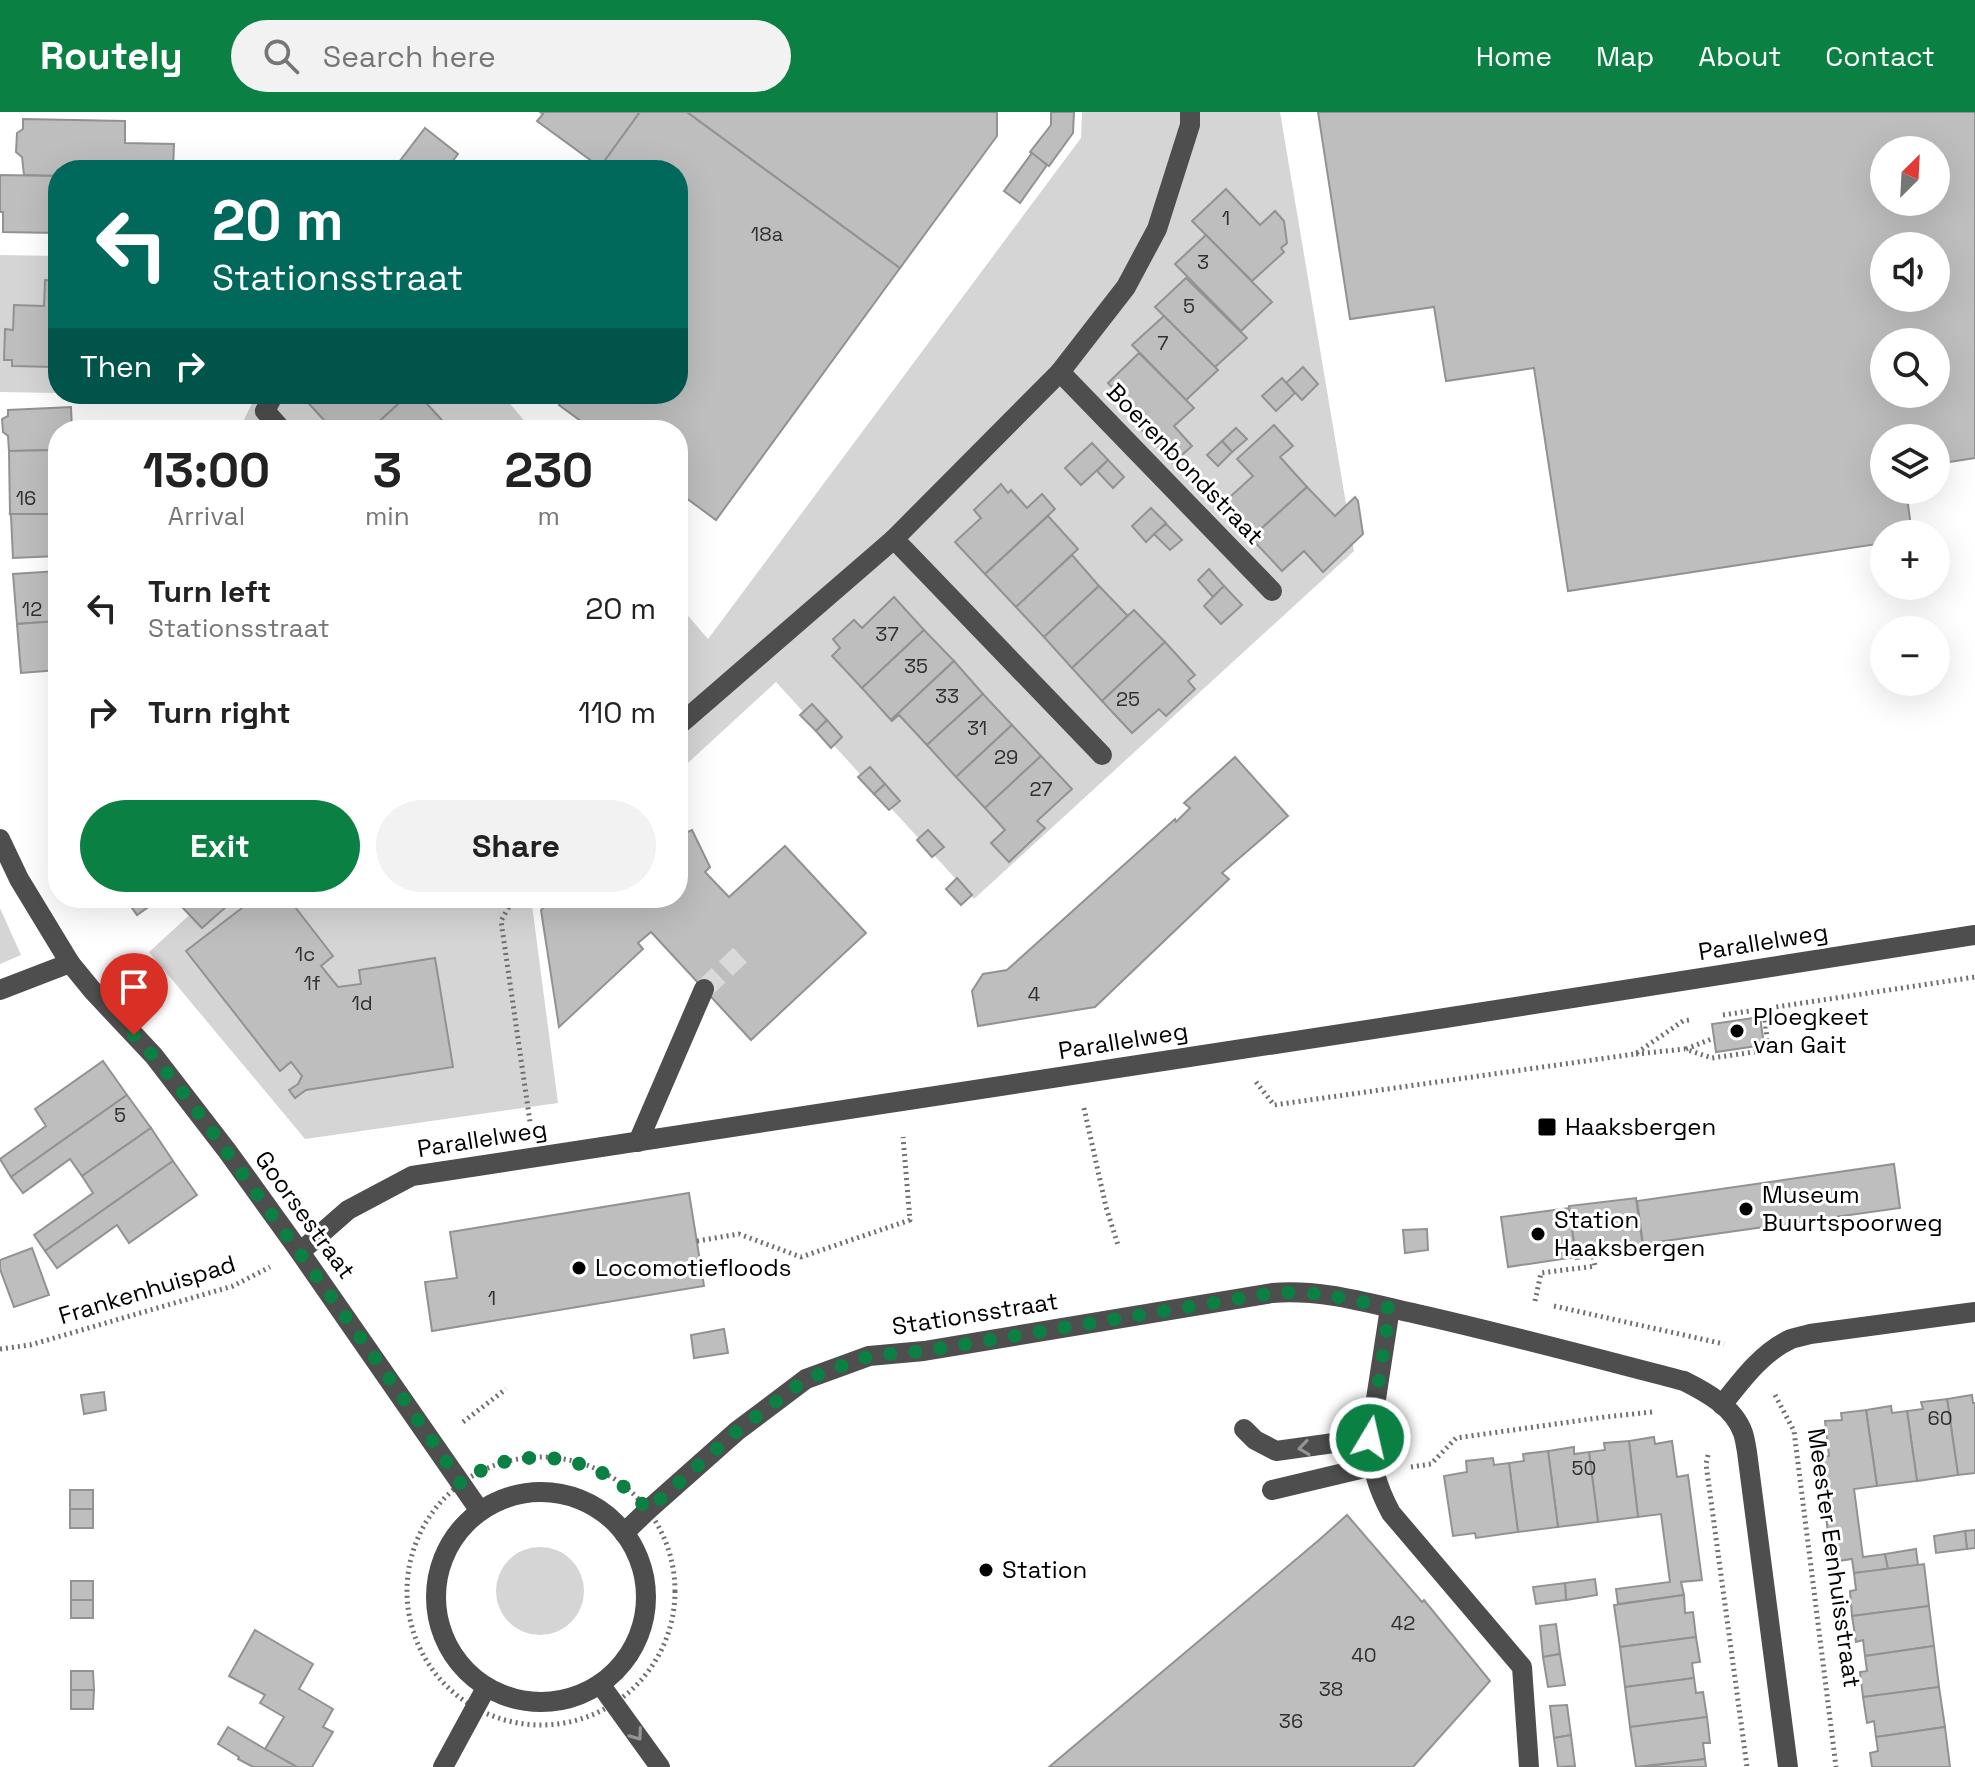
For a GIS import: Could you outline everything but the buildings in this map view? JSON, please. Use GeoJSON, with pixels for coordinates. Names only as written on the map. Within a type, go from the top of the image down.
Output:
{"type":"FeatureCollection","features":[{"type":"Feature","properties":{"kind":"street"},"geometry":{"type":"LineString","coordinates":[[688,717],[894,539],[1060,372],[1126,287],[1157,229],[1190,125],[1190,112]]}},
{"type":"Feature","properties":{"kind":"street","name":"Boerenbondstraat"},"geometry":{"type":"LineString","coordinates":[[1060,372],[1272,591]]}},
{"type":"Feature","properties":{"kind":"street"},"geometry":{"type":"LineString","coordinates":[[894,539],[1102,755]]}},
{"type":"Feature","properties":{"kind":"street","name":"Goorsestraat"},"geometry":{"type":"LineString","coordinates":[[0,839],[19,879],[70,963],[154,1056],[228,1152],[480,1511]]}},
{"type":"Feature","properties":{"kind":"street","name":"Parallelweg"},"geometry":{"type":"LineString","coordinates":[[300,1252],[348,1210],[412,1176],[1975,935]]}},
{"type":"Feature","properties":{"kind":"street"},"geometry":{"type":"LineString","coordinates":[[0,990],[70,963]]}},
{"type":"Feature","properties":{"kind":"street"},"geometry":{"type":"LineString","coordinates":[[638,1142],[704,989]]}},
{"type":"Feature","properties":{"kind":"street","name":"Stationsstraat"},"geometry":{"type":"LineString","coordinates":[[624,1533],[737,1431],[806,1379],[869,1356],[924,1351],[1272,1293],[1321,1293],[1481,1328],[1684,1381],[1722,1405]]}},
{"type":"Feature","properties":{"kind":"street"},"geometry":{"type":"LineString","coordinates":[[1390,1308],[1371,1452],[1377,1482],[1391,1513],[1522,1667],[1529,1767]]}},
{"type":"Feature","properties":{"kind":"street"},"geometry":{"type":"LineString","coordinates":[[1788,1767],[1747,1452],[1743,1431],[1722,1405],[1749,1372],[1792,1339],[1975,1312]]}},
{"type":"Feature","properties":{"kind":"street"},"geometry":{"type":"LineString","coordinates":[[1244,1429],[1255,1440],[1276,1451],[1371,1452]]}},
{"type":"Feature","properties":{"kind":"street"},"geometry":{"type":"LineString","coordinates":[[1272,1490],[1371,1452]]}},
{"type":"Feature","properties":{"kind":"street"},"geometry":{"type":"LineString","coordinates":[[522,1494],[567,1496],[589,1504],[624,1533],[637,1555],[644,1578],[646,1602],[642,1627],[632,1649],[618,1668],[600,1684],[578,1696],[532,1702],[486,1688],[453,1655],[442,1635],[437,1612],[436,1590],[440,1567],[449,1545],[480,1511],[500,1500],[522,1494]]}},
{"type":"Feature","properties":{"kind":"street"},"geometry":{"type":"LineString","coordinates":[[600,1684],[660,1767]]}},
{"type":"Feature","properties":{"kind":"street"},"geometry":{"type":"LineString","coordinates":[[443,1767],[486,1688]]}},
{"type":"Feature","properties":{"kind":"path"},"geometry":{"type":"LineString","coordinates":[[508,908],[501,921],[535,1157]]}},
{"type":"Feature","properties":{"kind":"path"},"geometry":{"type":"LineString","coordinates":[[1710,1017],[1975,977]]}},
{"type":"Feature","properties":{"kind":"path"},"geometry":{"type":"LineString","coordinates":[[1685,1049],[1712,1058],[1768,1050],[1764,1009]]}},
{"type":"Feature","properties":{"kind":"path"},"geometry":{"type":"LineString","coordinates":[[1635,1054],[1683,1021],[1697,1019]]}},
{"type":"Feature","properties":{"kind":"path"},"geometry":{"type":"LineString","coordinates":[[1255,1080],[1274,1105],[1685,1049],[1714,1038]]}},
{"type":"Feature","properties":{"kind":"path"},"geometry":{"type":"LineString","coordinates":[[1083,1103],[1106,1207],[1118,1245]]}},
{"type":"Feature","properties":{"kind":"path"},"geometry":{"type":"LineString","coordinates":[[697,1241],[739,1234],[801,1257],[910,1220],[902,1129]]}},
{"type":"Feature","properties":{"kind":"path","name":"Frankenhuispad"},"geometry":{"type":"LineString","coordinates":[[0,1349],[30,1345],[233,1286],[300,1252]]}},
{"type":"Feature","properties":{"kind":"path","name":"Meester Eenhuisstraat"},"geometry":{"type":"LineString","coordinates":[[1593,1256],[1595,1266],[1541,1273],[1535,1301],[1730,1345],[1749,1372],[1776,1396],[1794,1431],[1836,1767]]}},
{"type":"Feature","properties":{"kind":"path"},"geometry":{"type":"LineString","coordinates":[[477,1410],[506,1389]]}},
{"type":"Feature","properties":{"kind":"path"},"geometry":{"type":"LineString","coordinates":[[1371,1452],[1411,1467],[1431,1464],[1456,1438],[1605,1417],[1722,1405]]}},
{"type":"Feature","properties":{"kind":"path"},"geometry":{"type":"LineString","coordinates":[[533,1457],[559,1459],[585,1465],[609,1476],[630,1491],[648,1510],[662,1534],[671,1560],[675,1586],[673,1614],[665,1641],[653,1665],[636,1686],[615,1703],[593,1715],[570,1722],[521,1724],[475,1708],[451,1690],[431,1668],[417,1642],[409,1615],[407,1584],[411,1555],[422,1528],[439,1503],[461,1484],[483,1470],[508,1462],[533,1457]]}},
{"type":"Feature","properties":{"kind":"shaded area"},"geometry":{"type":"Polygon","coordinates":[[[1082,112],[1280,112],[1354,551],[974,899],[776,682],[688,763],[688,616],[708,639],[1081,138],[1082,112]]]}},
{"type":"Feature","properties":{"kind":"shaded area"},"geometry":{"type":"Polygon","coordinates":[[[0,255],[48,256],[48,393],[0,392],[0,255]]]}},
{"type":"Feature","properties":{"kind":"shaded area"},"geometry":{"type":"Polygon","coordinates":[[[252,404],[510,404],[524,420],[244,420],[252,404]]]}},
{"type":"Feature","properties":{"kind":"shaded area"},"geometry":{"type":"Polygon","coordinates":[[[0,908],[21,955],[0,964],[0,908]]]}},
{"type":"Feature","properties":{"kind":"shaded area"},"geometry":{"type":"Polygon","coordinates":[[[197,908],[532,908],[558,1103],[305,1139],[149,952],[197,908]]]}},
{"type":"Feature","properties":{"kind":"shaded area"},"geometry":{"type":"Polygon","coordinates":[[[540,1547],[557,1551],[571,1560],[580,1574],[584,1591],[580,1608],[571,1622],[557,1631],[540,1635],[523,1631],[509,1622],[500,1608],[496,1591],[500,1574],[509,1560],[523,1551],[540,1547]]]}},
{"type":"Feature","properties":{"kind":"tunnel"},"geometry":{"type":"LineString","coordinates":[[704,989],[740,955]]}},
{"type":"Feature","properties":{"kind":"place","name":"Ploegkeet van Gait"},"geometry":{"type":"Point","coordinates":[1737,1031]}},
{"type":"Feature","properties":{"kind":"place","name":"Haaksbergen"},"geometry":{"type":"Point","coordinates":[1547,1127]}},
{"type":"Feature","properties":{"kind":"place","name":"Museum Buurtspoorweg"},"geometry":{"type":"Point","coordinates":[1746,1209]}},
{"type":"Feature","properties":{"kind":"place","name":"Station Haaksbergen"},"geometry":{"type":"Point","coordinates":[1538,1234]}},
{"type":"Feature","properties":{"kind":"place","name":"Locomotiefloods"},"geometry":{"type":"Point","coordinates":[579,1268]}},
{"type":"Feature","properties":{"kind":"place","name":"Station"},"geometry":{"type":"Point","coordinates":[986,1570]}},
{"type":"Feature","properties":{"kind":"route"},"geometry":{"type":"LineString","coordinates":[[134,1035],[154,1056],[228,1152],[461,1484],[483,1470],[508,1462],[533,1457],[559,1459],[585,1465],[609,1476],[630,1491],[648,1510],[737,1431],[806,1379],[869,1356],[924,1351],[1293,1291],[1321,1293],[1390,1308],[1370,1438]]}}]}
